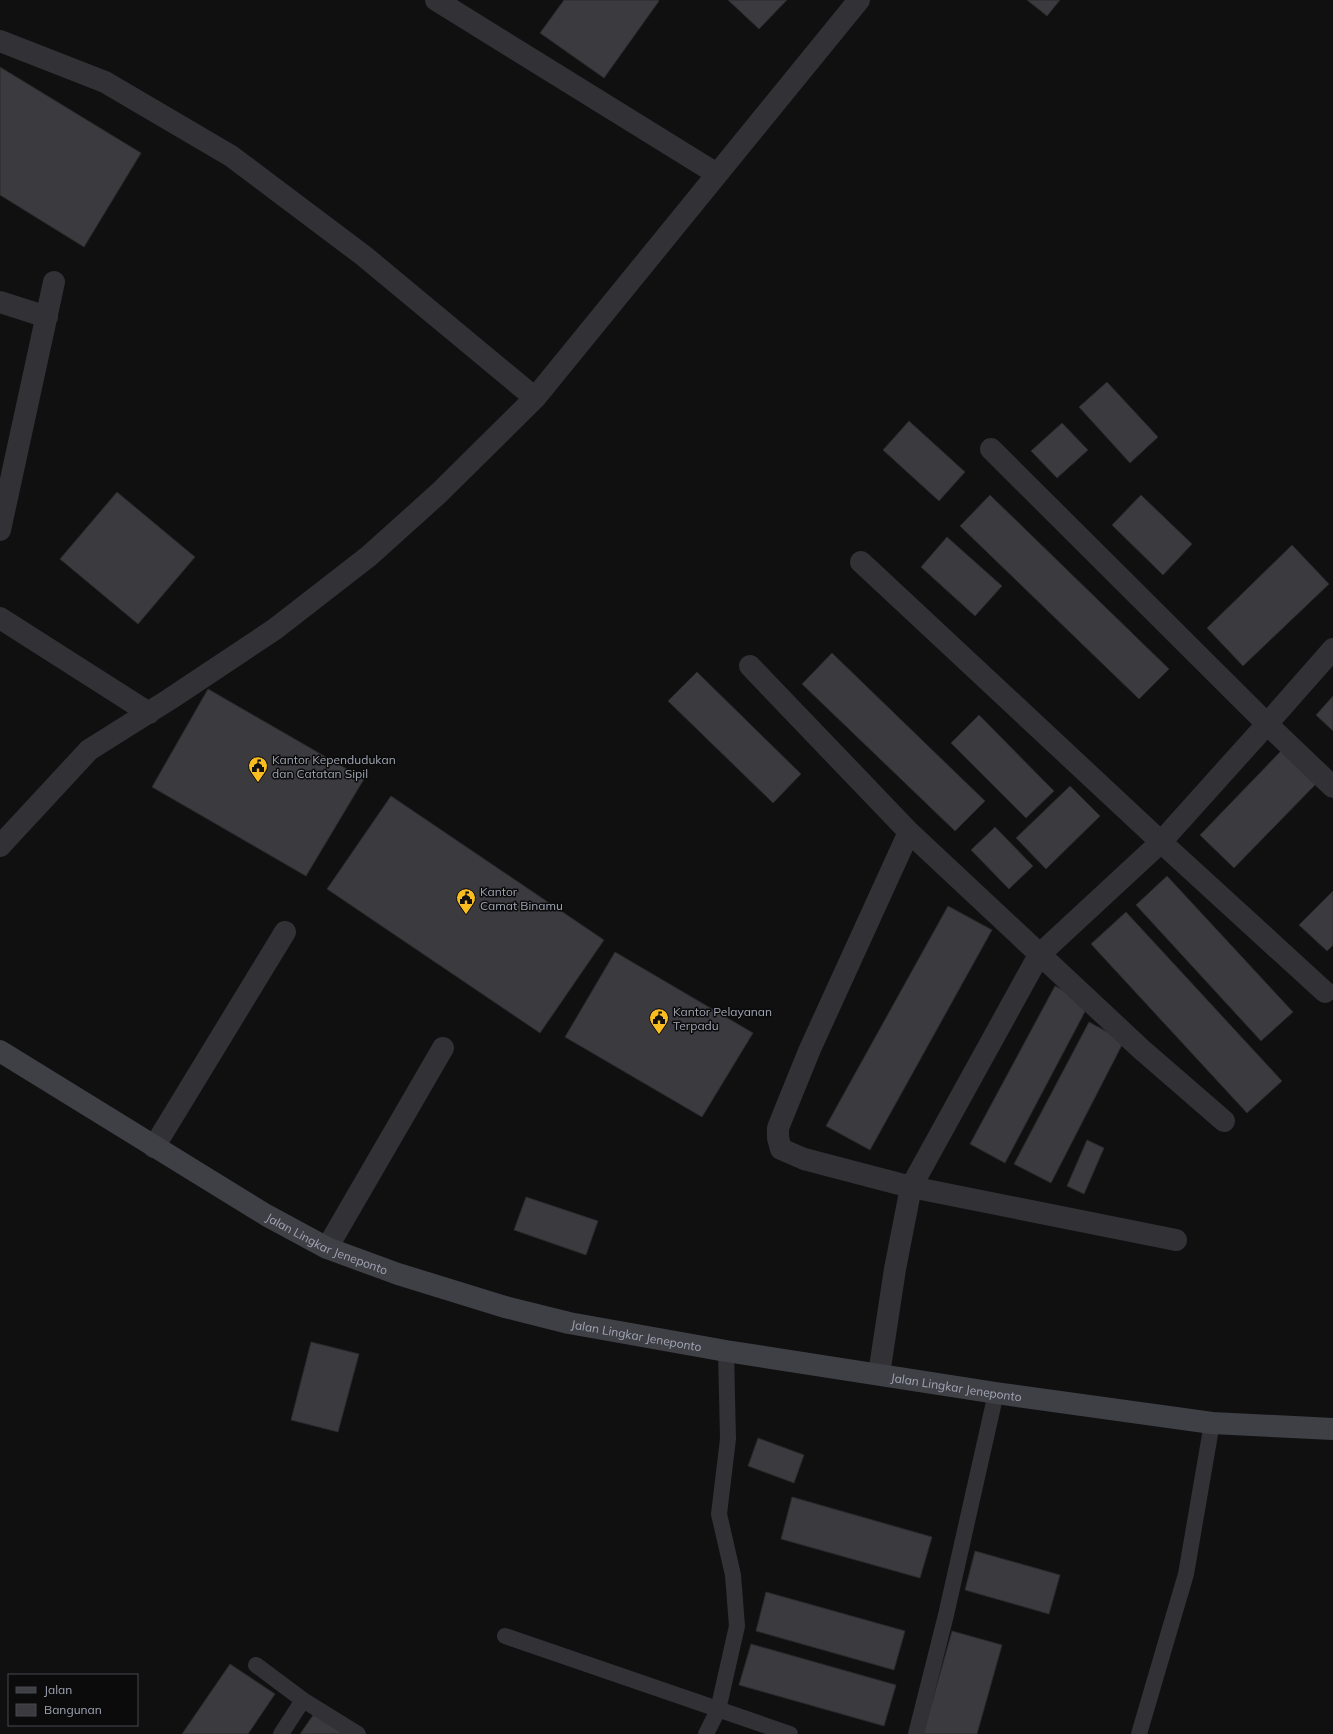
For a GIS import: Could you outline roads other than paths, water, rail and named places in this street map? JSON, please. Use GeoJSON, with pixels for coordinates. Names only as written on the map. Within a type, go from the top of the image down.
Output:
{"type":"FeatureCollection","features":[{"type":"Feature","properties":{"kind":"main road","name":"Jalan Lingkar Jeneponto"},"geometry":{"type":"LineString","coordinates":[[0,1051],[266,1215],[327,1248],[398,1274],[505,1308],[569,1323],[726,1351],[996,1393],[1212,1423],[1333,1429]]}},
{"type":"Feature","properties":{"kind":"street"},"geometry":{"type":"LineString","coordinates":[[436,0],[717,174]]}},
{"type":"Feature","properties":{"kind":"street"},"geometry":{"type":"LineString","coordinates":[[0,846],[89,750],[149,713],[275,629],[369,556],[439,493],[534,398],[859,0]]}},
{"type":"Feature","properties":{"kind":"street"},"geometry":{"type":"LineString","coordinates":[[0,41],[106,82],[231,156],[364,256],[534,398]]}},
{"type":"Feature","properties":{"kind":"street"},"geometry":{"type":"LineString","coordinates":[[0,530],[54,282]]}},
{"type":"Feature","properties":{"kind":"street"},"geometry":{"type":"LineString","coordinates":[[0,302],[47,317]]}},
{"type":"Feature","properties":{"kind":"street"},"geometry":{"type":"LineString","coordinates":[[991,449],[1267,724],[1333,787]]}},
{"type":"Feature","properties":{"kind":"street"},"geometry":{"type":"LineString","coordinates":[[861,562],[1161,842],[1325,992]]}},
{"type":"Feature","properties":{"kind":"street"},"geometry":{"type":"LineString","coordinates":[[0,618],[149,713]]}},
{"type":"Feature","properties":{"kind":"street"},"geometry":{"type":"LineString","coordinates":[[879,1374],[895,1270],[911,1187],[1039,954],[1161,842],[1333,649]]}},
{"type":"Feature","properties":{"kind":"street"},"geometry":{"type":"LineString","coordinates":[[750,666],[909,832],[1141,1049],[1224,1121]]}},
{"type":"Feature","properties":{"kind":"street"},"geometry":{"type":"LineString","coordinates":[[909,832],[810,1049],[778,1128],[778,1138],[781,1150],[804,1159],[911,1187],[1176,1240]]}},
{"type":"Feature","properties":{"kind":"street"},"geometry":{"type":"LineString","coordinates":[[154,1147],[285,932]]}},
{"type":"Feature","properties":{"kind":"street"},"geometry":{"type":"LineString","coordinates":[[327,1248],[443,1048]]}},
{"type":"Feature","properties":{"kind":"lane"},"geometry":{"type":"LineString","coordinates":[[706,1734],[718,1710],[738,1626],[733,1575],[719,1514],[728,1439],[726,1351]]}},
{"type":"Feature","properties":{"kind":"lane"},"geometry":{"type":"LineString","coordinates":[[916,1734],[946,1615],[996,1393]]}},
{"type":"Feature","properties":{"kind":"lane"},"geometry":{"type":"LineString","coordinates":[[1139,1734],[1186,1574],[1212,1423]]}},
{"type":"Feature","properties":{"kind":"lane"},"geometry":{"type":"LineString","coordinates":[[505,1636],[790,1734]]}},
{"type":"Feature","properties":{"kind":"lane"},"geometry":{"type":"LineString","coordinates":[[256,1665],[303,1700],[358,1734]]}},
{"type":"Feature","properties":{"kind":"lane"},"geometry":{"type":"LineString","coordinates":[[281,1734],[303,1700]]}},
{"type":"Feature","properties":{"kind":"place","name":"Kantor Kependudukan dan Catatan Sipil"},"geometry":{"type":"Point","coordinates":[258,783]}},
{"type":"Feature","properties":{"kind":"place","name":"Kantor Camat Binamu"},"geometry":{"type":"Point","coordinates":[466,915]}},
{"type":"Feature","properties":{"kind":"place","name":"Kantor Pelayanan Terpadu"},"geometry":{"type":"Point","coordinates":[659,1035]}}]}
